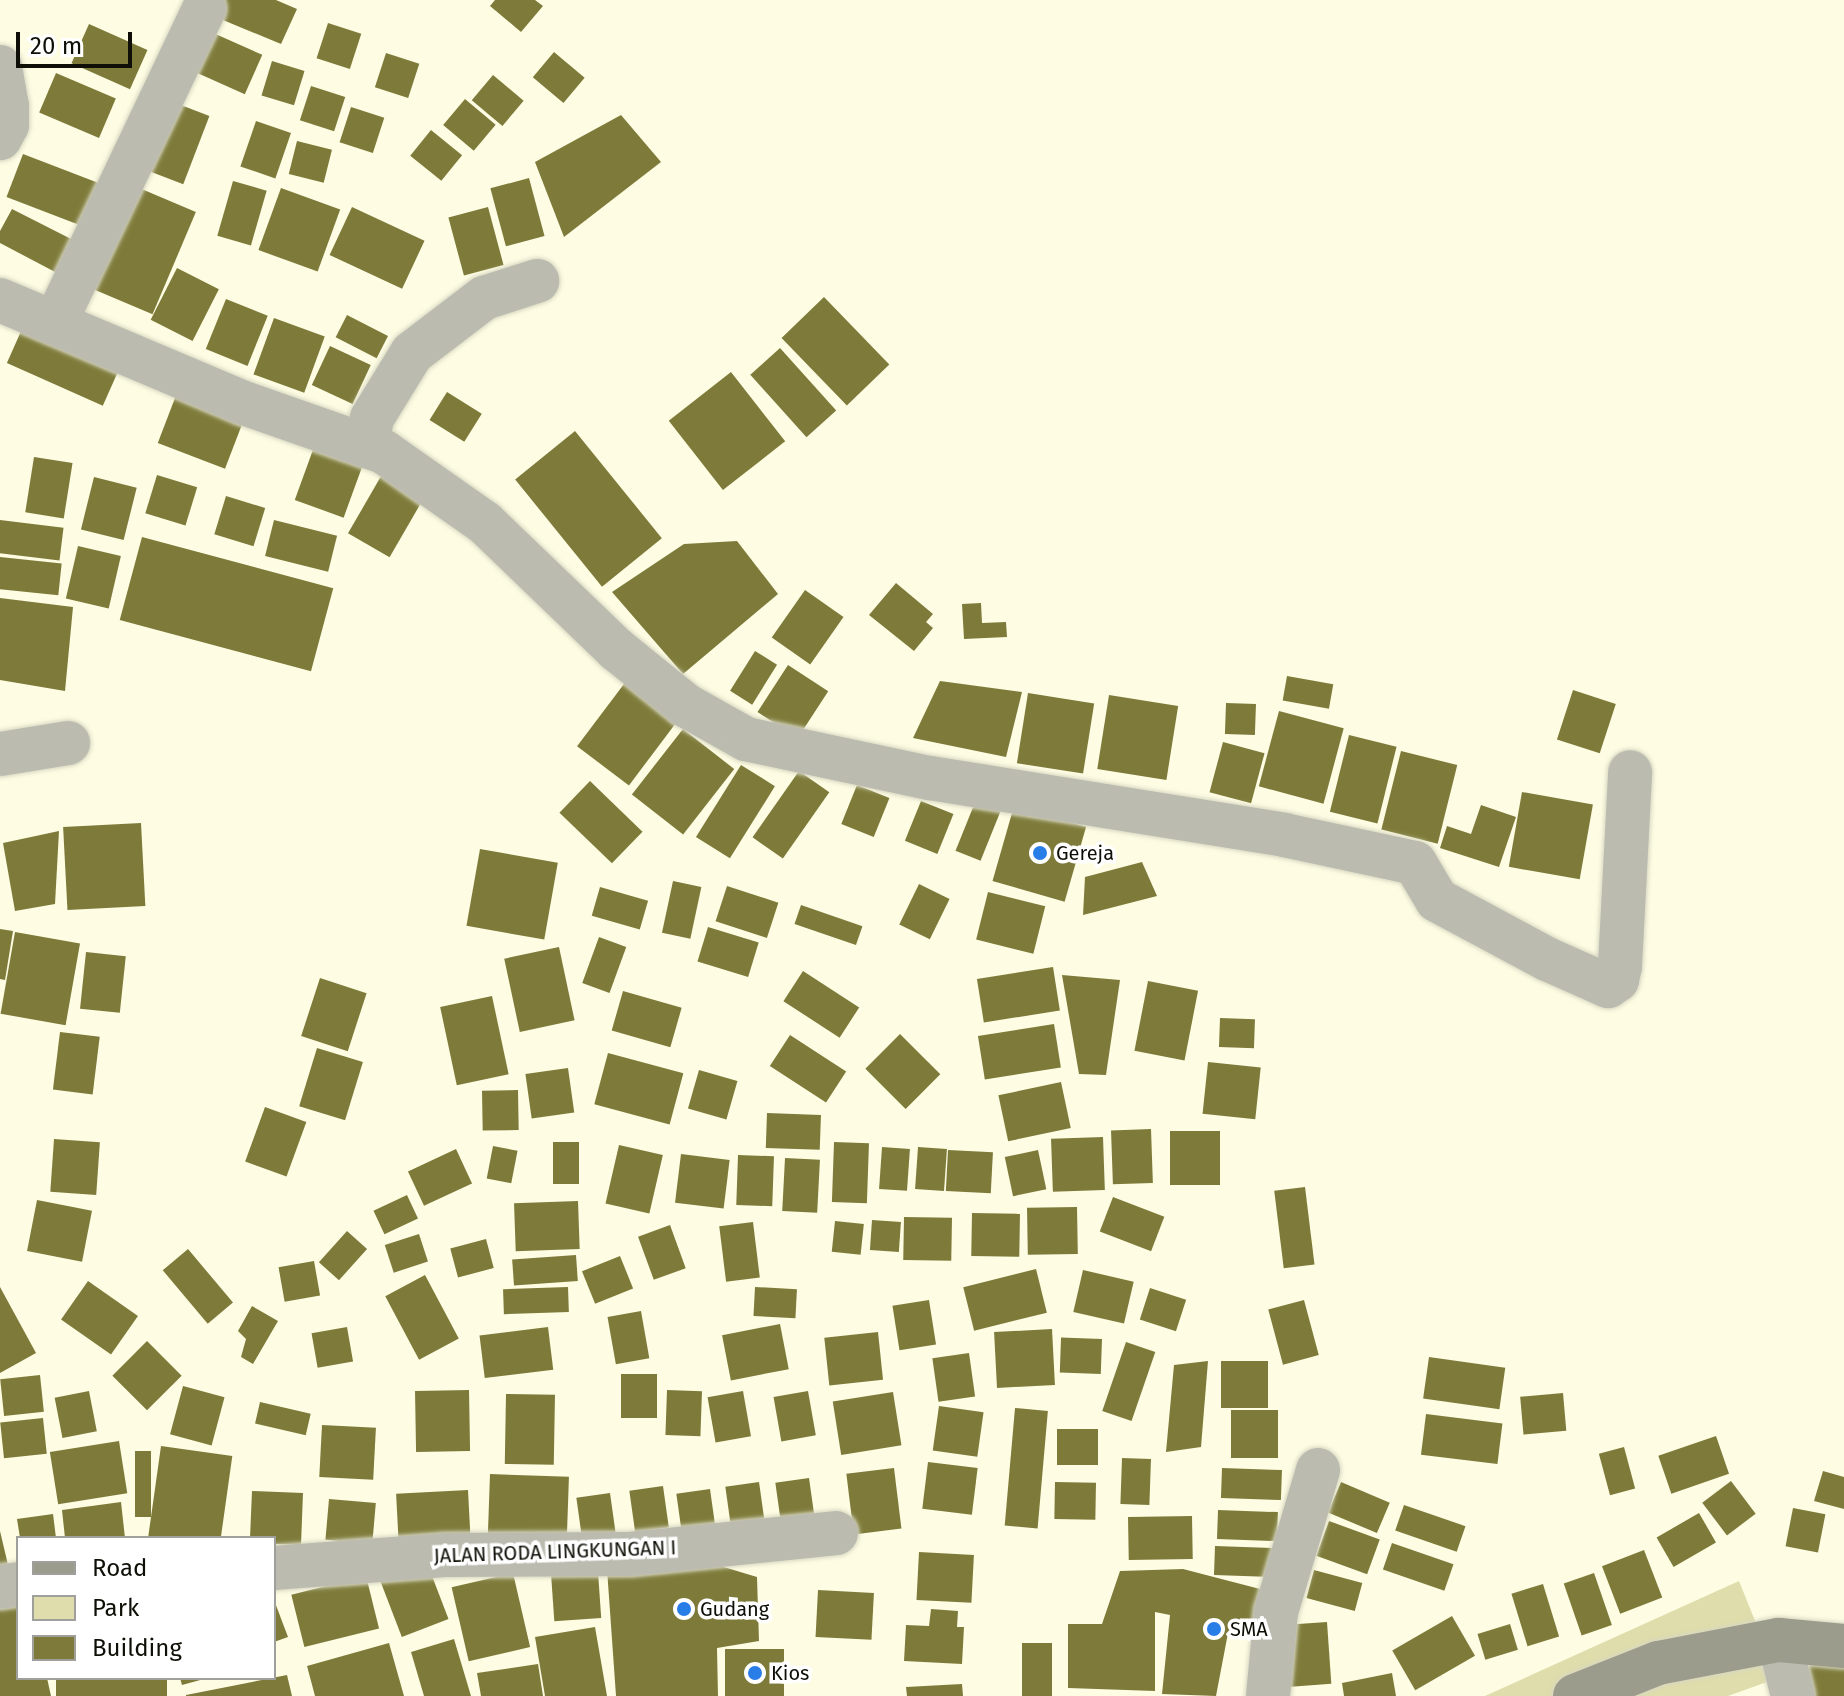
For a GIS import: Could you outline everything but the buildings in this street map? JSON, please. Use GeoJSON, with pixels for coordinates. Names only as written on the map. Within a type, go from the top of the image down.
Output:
{"type":"FeatureCollection","features":[{"type":"Feature","properties":{"kind":"main road"},"geometry":{"type":"LineString","coordinates":[[1575,1696],[1658,1663],[1779,1640],[1844,1646]]}},
{"type":"Feature","properties":{"kind":"street"},"geometry":{"type":"LineString","coordinates":[[55,323],[204,9]]}},
{"type":"Feature","properties":{"kind":"street"},"geometry":{"type":"LineString","coordinates":[[0,67],[7,106],[7,125],[0,138]]}},
{"type":"Feature","properties":{"kind":"street"},"geometry":{"type":"LineString","coordinates":[[367,446],[372,418],[412,353],[484,298],[537,281]]}},
{"type":"Feature","properties":{"kind":"street"},"geometry":{"type":"LineString","coordinates":[[0,300],[244,403],[384,452],[485,523],[616,649],[687,706],[746,739],[930,778],[1284,835],[1415,863],[1437,900],[1547,959],[1608,986],[1617,980],[1620,966],[1630,772]]}},
{"type":"Feature","properties":{"kind":"street"},"geometry":{"type":"LineString","coordinates":[[0,754],[68,743]]}},
{"type":"Feature","properties":{"kind":"street"},"geometry":{"type":"LineString","coordinates":[[1268,1696],[1276,1612],[1318,1470]]}},
{"type":"Feature","properties":{"kind":"street","name":"JALAN RODA LINGKUNGAN I"},"geometry":{"type":"LineString","coordinates":[[276,1568],[445,1555],[630,1554],[836,1533]]}},
{"type":"Feature","properties":{"kind":"street"},"geometry":{"type":"LineString","coordinates":[[1779,1640],[1793,1696]]}},
{"type":"Feature","properties":{"kind":"green space"},"geometry":{"type":"Polygon","coordinates":[[[1739,1581],[1778,1678],[1728,1696],[1485,1696],[1739,1581]]]}},
{"type":"Feature","properties":{"kind":"place","name":"Gereja"},"geometry":{"type":"Point","coordinates":[1040,853]}},
{"type":"Feature","properties":{"kind":"place","name":"Gudang"},"geometry":{"type":"Point","coordinates":[684,1609]}},
{"type":"Feature","properties":{"kind":"place","name":"SMA"},"geometry":{"type":"Point","coordinates":[1214,1629]}},
{"type":"Feature","properties":{"kind":"place","name":"Kios"},"geometry":{"type":"Point","coordinates":[755,1673]}}]}
